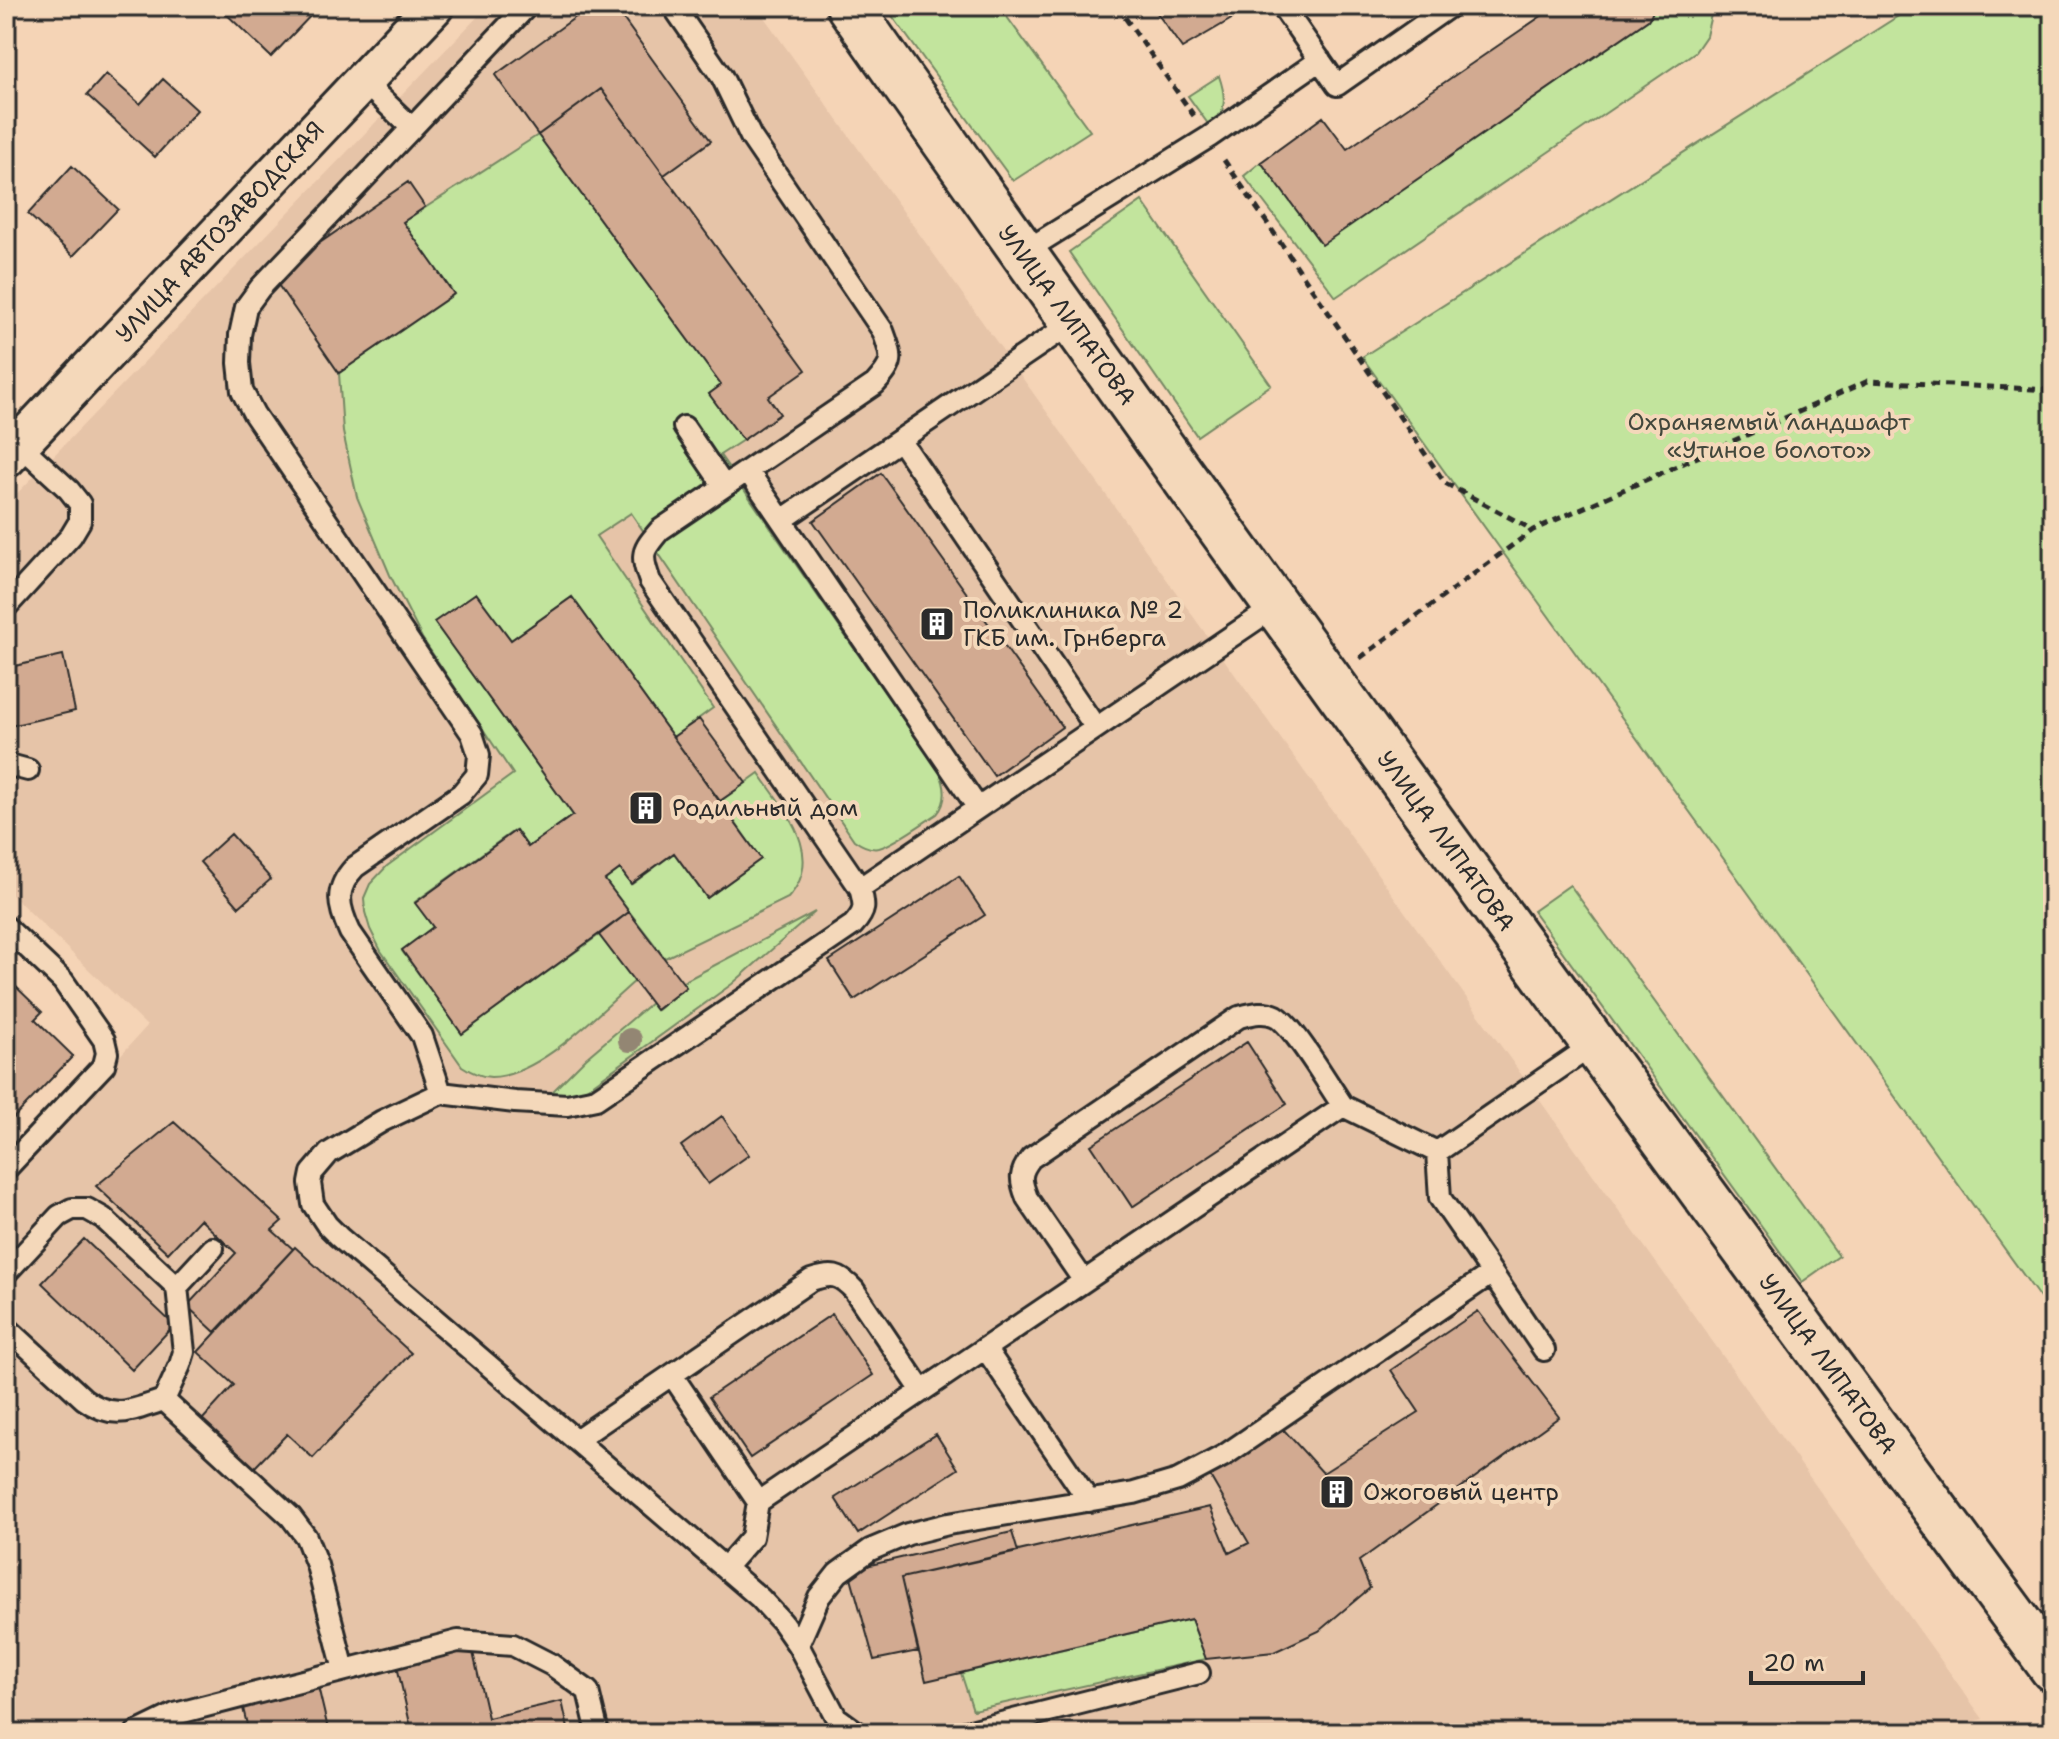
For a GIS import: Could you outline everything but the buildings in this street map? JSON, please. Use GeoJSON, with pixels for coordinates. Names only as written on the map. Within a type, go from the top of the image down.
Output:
{"type":"FeatureCollection","features":[{"type":"Feature","properties":{"kind":"street","name":"УЛИЦА АВТОЗАВОДСКАЯ"},"geometry":{"type":"LineString","coordinates":[[13,451],[434,6]]}},
{"type":"Feature","properties":{"kind":"street","name":"УЛИЦА ЛИПАТОВА"},"geometry":{"type":"LineString","coordinates":[[849,6],[1072,323],[1593,1045],[2053,1669]]}},
{"type":"Feature","properties":{"kind":"lane"},"geometry":{"type":"LineString","coordinates":[[441,1093],[422,1036],[350,932],[339,898],[343,881],[355,867],[461,794],[477,775],[479,755],[472,734],[254,414],[242,391],[240,335],[246,307],[260,288],[527,6]]}},
{"type":"Feature","properties":{"kind":"lane"},"geometry":{"type":"LineString","coordinates":[[673,6],[722,77],[751,137],[883,331],[891,353],[889,368],[875,384],[660,530],[645,547],[643,563],[650,581],[860,888],[864,903],[862,915],[853,925],[596,1099],[567,1105],[441,1093],[382,1121],[329,1153],[312,1173],[310,1183],[313,1204],[339,1237],[760,1598],[798,1645],[836,1717],[858,1733]]}},
{"type":"Feature","properties":{"kind":"lane"},"geometry":{"type":"LineString","coordinates":[[1282,6],[1337,85],[1450,6]]}},
{"type":"Feature","properties":{"kind":"lane"},"geometry":{"type":"LineString","coordinates":[[1022,253],[1209,137],[1320,60]]}},
{"type":"Feature","properties":{"kind":"lane"},"geometry":{"type":"LineString","coordinates":[[363,81],[412,128]]}},
{"type":"Feature","properties":{"kind":"lane"},"geometry":{"type":"LineString","coordinates":[[782,520],[1072,323]]}},
{"type":"Feature","properties":{"kind":"lane"},"geometry":{"type":"LineString","coordinates":[[684,427],[724,486]]}},
{"type":"Feature","properties":{"kind":"lane"},"geometry":{"type":"LineString","coordinates":[[900,440],[1096,728]]}},
{"type":"Feature","properties":{"kind":"lane"},"geometry":{"type":"LineString","coordinates":[[6,607],[71,536],[80,521],[80,504],[69,490],[13,451]]}},
{"type":"Feature","properties":{"kind":"lane"},"geometry":{"type":"LineString","coordinates":[[748,471],[978,808]]}},
{"type":"Feature","properties":{"kind":"lane"},"geometry":{"type":"LineString","coordinates":[[860,888],[1276,606]]}},
{"type":"Feature","properties":{"kind":"lane"},"geometry":{"type":"LineString","coordinates":[[6,764],[28,770]]}},
{"type":"Feature","properties":{"kind":"lane"},"geometry":{"type":"LineString","coordinates":[[6,927],[63,981],[104,1040],[107,1053],[104,1065],[6,1169]]}},
{"type":"Feature","properties":{"kind":"lane"},"geometry":{"type":"LineString","coordinates":[[1084,1281],[1027,1198],[1021,1183],[1022,1168],[1031,1158],[1239,1017],[1258,1012],[1275,1016],[1290,1029],[1343,1106],[1437,1152]]}},
{"type":"Feature","properties":{"kind":"lane"},"geometry":{"type":"LineString","coordinates":[[1437,1152],[1593,1045]]}},
{"type":"Feature","properties":{"kind":"lane"},"geometry":{"type":"LineString","coordinates":[[758,1502],[1343,1106]]}},
{"type":"Feature","properties":{"kind":"lane"},"geometry":{"type":"LineString","coordinates":[[1437,1152],[1440,1198],[1544,1350]]}},
{"type":"Feature","properties":{"kind":"lane"},"geometry":{"type":"LineString","coordinates":[[6,1273],[59,1216],[72,1209],[87,1209],[103,1218],[177,1287],[184,1352],[164,1400]]}},
{"type":"Feature","properties":{"kind":"lane"},"geometry":{"type":"LineString","coordinates":[[177,1287],[213,1248]]}},
{"type":"Feature","properties":{"kind":"lane"},"geometry":{"type":"LineString","coordinates":[[798,1645],[819,1597],[838,1573],[870,1550],[908,1534],[948,1524],[1134,1493],[1178,1480],[1225,1455],[1492,1273]]}},
{"type":"Feature","properties":{"kind":"lane"},"geometry":{"type":"LineString","coordinates":[[576,1440],[811,1280],[827,1275],[843,1278],[854,1290],[922,1391]]}},
{"type":"Feature","properties":{"kind":"lane"},"geometry":{"type":"LineString","coordinates":[[6,1327],[98,1409],[113,1413],[164,1400]]}},
{"type":"Feature","properties":{"kind":"lane"},"geometry":{"type":"LineString","coordinates":[[985,1348],[1089,1501]]}},
{"type":"Feature","properties":{"kind":"lane"},"geometry":{"type":"LineString","coordinates":[[672,1375],[758,1502],[752,1537],[725,1568]]}},
{"type":"Feature","properties":{"kind":"lane"},"geometry":{"type":"LineString","coordinates":[[164,1400],[291,1517],[306,1537],[317,1565],[344,1670]]}},
{"type":"Feature","properties":{"kind":"lane"},"geometry":{"type":"LineString","coordinates":[[136,1733],[175,1714],[458,1641],[513,1645],[552,1665],[588,1691],[598,1733]]}},
{"type":"Feature","properties":{"kind":"lane"},"geometry":{"type":"LineString","coordinates":[[962,1733],[1199,1673]]}},
{"type":"Feature","properties":{"kind":"path"},"geometry":{"type":"LineString","coordinates":[[1117,6],[1445,483],[1533,530]]}},
{"type":"Feature","properties":{"kind":"path"},"geometry":{"type":"LineString","coordinates":[[1330,681],[1533,530],[1868,381],[2053,390]]}},
{"type":"Feature","properties":{"kind":"shaded area"},"geometry":{"type":"Polygon","coordinates":[[[488,6],[756,6],[1983,1719],[1927,1733],[6,1733],[6,1182],[147,1026],[6,889],[6,505],[488,6]]]}},
{"type":"Feature","properties":{"kind":"green space"},"geometry":{"type":"Polygon","coordinates":[[[885,6],[999,6],[1090,131],[1013,181],[885,6]]]}},
{"type":"Feature","properties":{"kind":"green space"},"geometry":{"type":"Polygon","coordinates":[[[1656,6],[1713,6],[1706,36],[1695,52],[1336,297],[1244,176],[1261,162],[1322,244],[1648,20],[1656,6]]]}},
{"type":"Feature","properties":{"kind":"green space","name":"Охраняемый ландшафт «Утиное болото»"},"geometry":{"type":"Polygon","coordinates":[[[1914,6],[2053,6],[2053,1316],[1362,357],[1914,6]]]}},
{"type":"Feature","properties":{"kind":"green space"},"geometry":{"type":"Polygon","coordinates":[[[1219,76],[1224,104],[1211,128],[1188,96],[1219,76]]]}},
{"type":"Feature","properties":{"kind":"green space"},"geometry":{"type":"Polygon","coordinates":[[[538,135],[721,385],[709,394],[743,440],[720,455],[939,771],[945,793],[937,814],[892,843],[872,848],[854,840],[631,513],[596,536],[713,708],[673,737],[572,597],[511,640],[476,593],[435,623],[573,815],[528,847],[515,830],[415,902],[433,927],[402,951],[462,1033],[599,935],[635,981],[548,1055],[509,1074],[491,1077],[476,1074],[462,1066],[381,951],[365,912],[364,898],[370,884],[387,866],[513,774],[422,638],[390,575],[357,497],[343,432],[339,373],[453,295],[403,222],[538,135]]]}},
{"type":"Feature","properties":{"kind":"green space"},"geometry":{"type":"Polygon","coordinates":[[[1142,201],[1271,385],[1197,436],[1069,252],[1142,201]]]}},
{"type":"Feature","properties":{"kind":"green space"},"geometry":{"type":"Polygon","coordinates":[[[759,773],[798,833],[803,849],[799,882],[788,898],[665,958],[605,880],[620,869],[632,884],[674,853],[707,898],[761,859],[720,801],[759,773]]]}},
{"type":"Feature","properties":{"kind":"green space"},"geometry":{"type":"Polygon","coordinates":[[[1570,885],[1839,1256],[1802,1282],[1533,911],[1570,885]]]}},
{"type":"Feature","properties":{"kind":"green space"},"geometry":{"type":"Polygon","coordinates":[[[815,912],[732,984],[585,1090],[546,1098],[586,1058],[651,1003],[657,1010],[686,987],[683,982],[815,912]]]}},
{"type":"Feature","properties":{"kind":"green space"},"geometry":{"type":"Polygon","coordinates":[[[1191,1619],[1206,1659],[973,1710],[961,1673],[1191,1619]]]}},
{"type":"Feature","properties":{"kind":"place","name":"Поликлиника № 2 ГКБ им. Грнберга"},"geometry":{"type":"Point","coordinates":[937,624]}},
{"type":"Feature","properties":{"kind":"place","name":"Родильный дом"},"geometry":{"type":"Point","coordinates":[646,808]}},
{"type":"Feature","properties":{"kind":"place","name":"Ожоговый центр"},"geometry":{"type":"Point","coordinates":[1337,1492]}}]}
